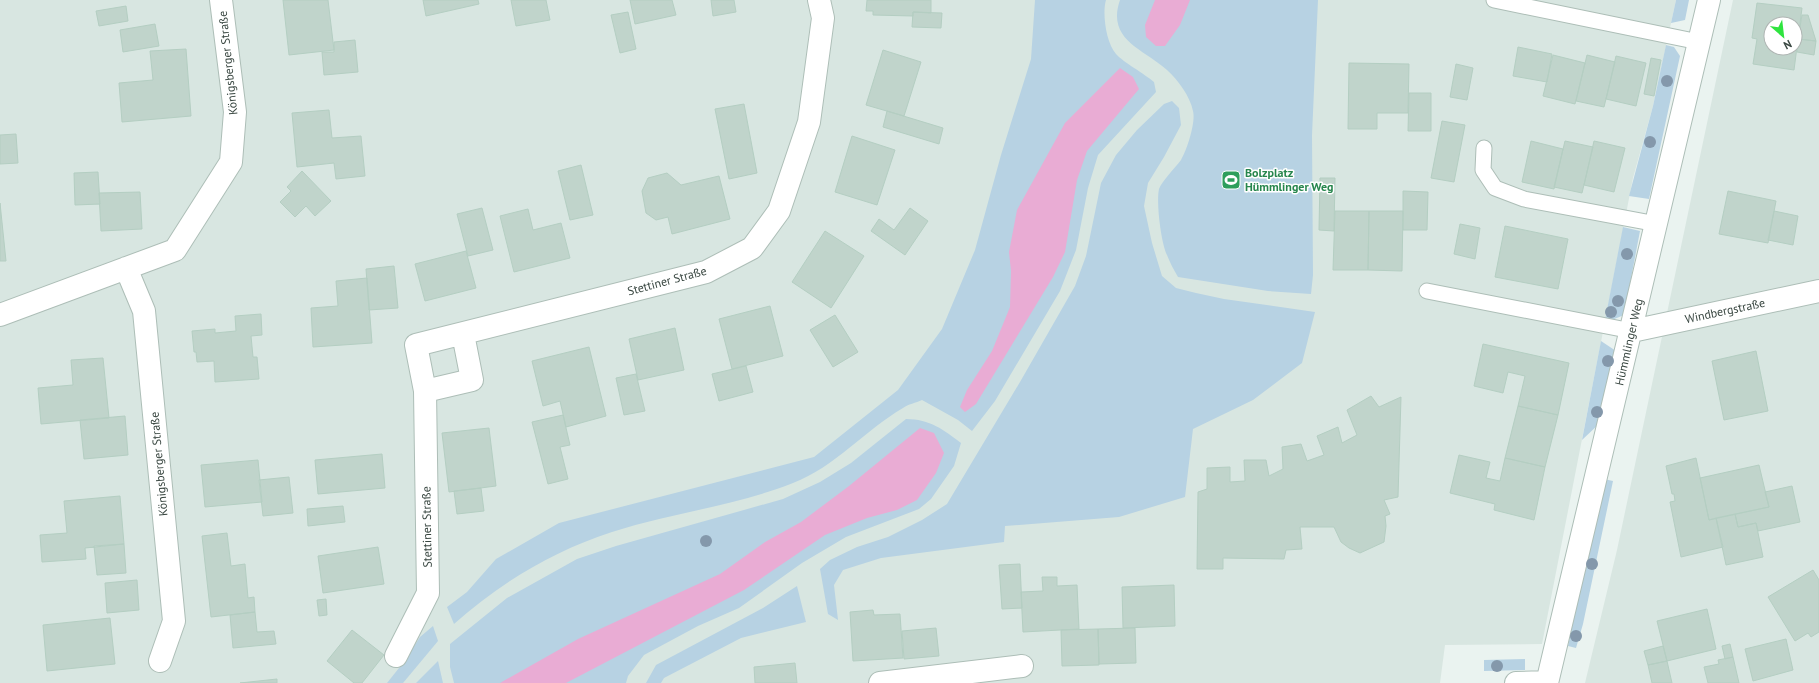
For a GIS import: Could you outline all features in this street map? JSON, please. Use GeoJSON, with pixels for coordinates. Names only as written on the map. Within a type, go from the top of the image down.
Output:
{"type":"FeatureCollection","features":[{"type":"Feature","properties":{"kind":"street","name":"Königsberger Straße"},"geometry":{"type":"LineString","coordinates":[[0,314],[175,250],[231,162],[235,112],[221,0]]}},
{"type":"Feature","properties":{"kind":"street","name":"Stettiner Straße"},"geometry":{"type":"LineString","coordinates":[[396,656],[428,593],[425,391],[416,345],[706,272],[752,248],[779,211],[809,122],[823,18],[819,0]]}},
{"type":"Feature","properties":{"kind":"street","name":"Hümmlinger Weg"},"geometry":{"type":"LineString","coordinates":[[1547,683],[1632,331],[1709,0]]}},
{"type":"Feature","properties":{"kind":"street","name":"Königsberger Straße"},"geometry":{"type":"LineString","coordinates":[[126,268],[144,311],[174,621],[160,661]]}},
{"type":"Feature","properties":{"kind":"street","name":"Windbergstraße"},"geometry":{"type":"LineString","coordinates":[[1632,331],[1819,291]]}},
{"type":"Feature","properties":{"kind":"street"},"geometry":{"type":"LineString","coordinates":[[425,391],[472,380],[463,334]]}},
{"type":"Feature","properties":{"kind":"street"},"geometry":{"type":"LineString","coordinates":[[880,683],[909,681],[1022,666]]}},
{"type":"Feature","properties":{"kind":"street"},"geometry":{"type":"LineString","coordinates":[[1516,683],[1547,683]]}},
{"type":"Feature","properties":{"kind":"lane"},"geometry":{"type":"LineString","coordinates":[[1494,0],[1699,42]]}},
{"type":"Feature","properties":{"kind":"lane"},"geometry":{"type":"LineString","coordinates":[[1484,148],[1484,170],[1495,188],[1524,198],[1657,224]]}},
{"type":"Feature","properties":{"kind":"lane"},"geometry":{"type":"LineString","coordinates":[[1427,292],[1632,331]]}},
{"type":"Feature","properties":{"kind":"shaded area"},"geometry":{"type":"Polygon","coordinates":[[[0,0],[1676,0],[1653,106],[1633,178],[1542,644],[1445,645],[1440,683],[0,683],[0,0]]]}},
{"type":"Feature","properties":{"kind":"shaded area"},"geometry":{"type":"Polygon","coordinates":[[[1035,0],[1106,0],[1104,12],[1107,36],[1113,49],[1119,57],[1154,82],[1156,92],[1098,155],[1088,188],[1076,250],[1060,291],[995,401],[972,431],[958,420],[922,400],[905,407],[889,417],[823,468],[808,476],[793,483],[749,498],[634,525],[590,540],[528,570],[490,595],[454,624],[447,607],[467,592],[496,559],[559,523],[814,457],[898,390],[942,329],[975,250],[1001,155],[1031,59],[1035,0]]]}},
{"type":"Feature","properties":{"kind":"shaded area"},"geometry":{"type":"Polygon","coordinates":[[[1120,0],[1318,0],[1312,135],[1313,275],[1311,294],[1268,291],[1178,277],[1168,258],[1163,241],[1158,195],[1159,189],[1181,160],[1186,150],[1192,129],[1194,116],[1193,111],[1183,89],[1167,70],[1138,49],[1123,34],[1118,25],[1117,14],[1120,0]]]}},
{"type":"Feature","properties":{"kind":"shaded area"},"geometry":{"type":"Polygon","coordinates":[[[1155,0],[1190,0],[1180,25],[1165,46],[1156,46],[1146,37],[1145,25],[1155,0]]]}},
{"type":"Feature","properties":{"kind":"shaded area"},"geometry":{"type":"Polygon","coordinates":[[[1676,0],[1689,0],[1685,20],[1671,23],[1676,0]]]}},
{"type":"Feature","properties":{"kind":"shaded area"},"geometry":{"type":"Polygon","coordinates":[[[1733,0],[1819,0],[1819,683],[1585,683],[1617,550],[1733,0]]]}},
{"type":"Feature","properties":{"kind":"shaded area"},"geometry":{"type":"Polygon","coordinates":[[[1666,45],[1674,47],[1680,56],[1649,199],[1629,196],[1653,106],[1666,45]]]}},
{"type":"Feature","properties":{"kind":"shaded area"},"geometry":{"type":"Polygon","coordinates":[[[1120,68],[1133,77],[1139,89],[1087,151],[1077,180],[1065,252],[1053,277],[976,404],[965,412],[960,407],[967,390],[992,351],[1010,307],[1011,271],[1009,252],[1017,210],[1065,123],[1120,68]]]}},
{"type":"Feature","properties":{"kind":"shaded area"},"geometry":{"type":"Polygon","coordinates":[[[1172,101],[1179,108],[1181,125],[1148,183],[1144,206],[1152,243],[1162,276],[1176,288],[1196,293],[1224,299],[1315,312],[1302,363],[1253,400],[1193,429],[1185,497],[1119,517],[1005,526],[1004,542],[881,558],[843,570],[834,585],[838,620],[828,614],[820,569],[830,560],[857,547],[888,537],[922,520],[947,504],[1075,286],[1086,256],[1101,183],[1116,155],[1137,130],[1164,104],[1172,101]]]}},
{"type":"Feature","properties":{"kind":"shaded area"},"geometry":{"type":"Polygon","coordinates":[[[1623,227],[1640,231],[1624,315],[1612,320],[1605,320],[1623,227]]]}},
{"type":"Feature","properties":{"kind":"shaded area"},"geometry":{"type":"Polygon","coordinates":[[[1601,341],[1616,351],[1600,423],[1582,440],[1601,341]]]}},
{"type":"Feature","properties":{"kind":"shaded area"},"geometry":{"type":"Polygon","coordinates":[[[906,419],[915,419],[936,426],[961,443],[954,466],[931,499],[919,509],[846,537],[802,563],[739,608],[698,626],[644,655],[628,676],[626,683],[454,683],[450,667],[450,644],[507,598],[577,559],[616,546],[783,499],[820,482],[851,463],[906,419]]]}},
{"type":"Feature","properties":{"kind":"shaded area"},"geometry":{"type":"Polygon","coordinates":[[[920,428],[934,433],[944,453],[936,473],[917,500],[897,510],[867,518],[825,535],[744,590],[566,683],[500,683],[578,639],[720,574],[765,542],[801,522],[849,486],[920,428]]]}},
{"type":"Feature","properties":{"kind":"shaded area"},"geometry":{"type":"Polygon","coordinates":[[[1604,479],[1613,481],[1583,624],[1576,648],[1568,646],[1604,479]]]}},
{"type":"Feature","properties":{"kind":"shaded area"},"geometry":{"type":"Polygon","coordinates":[[[797,586],[806,622],[741,638],[664,678],[661,683],[646,683],[656,665],[763,608],[797,586]]]}},
{"type":"Feature","properties":{"kind":"shaded area"},"geometry":{"type":"Polygon","coordinates":[[[433,626],[438,641],[403,683],[387,683],[403,663],[420,637],[433,626]]]}},
{"type":"Feature","properties":{"kind":"shaded area"},"geometry":{"type":"Polygon","coordinates":[[[1525,659],[1525,670],[1484,671],[1484,660],[1525,659]]]}},
{"type":"Feature","properties":{"kind":"shaded area"},"geometry":{"type":"Polygon","coordinates":[[[438,661],[443,683],[416,683],[438,661]]]}},
{"type":"Feature","properties":{"kind":"building"},"geometry":{"type":"Polygon","coordinates":[[[283,0],[328,0],[334,50],[289,55],[283,0]]]}},
{"type":"Feature","properties":{"kind":"building"},"geometry":{"type":"Polygon","coordinates":[[[423,0],[478,0],[479,4],[426,16],[423,0]]]}},
{"type":"Feature","properties":{"kind":"building"},"geometry":{"type":"Polygon","coordinates":[[[511,0],[546,0],[550,20],[516,26],[511,0]]]}},
{"type":"Feature","properties":{"kind":"building"},"geometry":{"type":"Polygon","coordinates":[[[630,0],[672,0],[676,15],[635,24],[630,0]]]}},
{"type":"Feature","properties":{"kind":"building"},"geometry":{"type":"Polygon","coordinates":[[[711,0],[734,0],[736,12],[713,16],[711,0]]]}},
{"type":"Feature","properties":{"kind":"building"},"geometry":{"type":"Polygon","coordinates":[[[867,0],[931,0],[931,13],[913,12],[913,16],[873,15],[873,11],[866,11],[867,0]]]}},
{"type":"Feature","properties":{"kind":"building"},"geometry":{"type":"Polygon","coordinates":[[[1757,3],[1802,8],[1801,16],[1763,16],[1763,56],[1796,56],[1794,70],[1753,64],[1757,39],[1752,38],[1757,3]]]}},
{"type":"Feature","properties":{"kind":"building"},"geometry":{"type":"Polygon","coordinates":[[[126,6],[128,21],[99,26],[96,11],[126,6]]]}},
{"type":"Feature","properties":{"kind":"building"},"geometry":{"type":"Polygon","coordinates":[[[628,12],[636,49],[620,53],[611,15],[628,12]]]}},
{"type":"Feature","properties":{"kind":"building"},"geometry":{"type":"Polygon","coordinates":[[[913,12],[942,13],[941,28],[912,27],[913,12]]]}},
{"type":"Feature","properties":{"kind":"building"},"geometry":{"type":"Polygon","coordinates":[[[1808,15],[1816,41],[1803,40],[1802,16],[1808,15]]]}},
{"type":"Feature","properties":{"kind":"building"},"geometry":{"type":"Polygon","coordinates":[[[155,24],[159,46],[123,52],[120,30],[155,24]]]}},
{"type":"Feature","properties":{"kind":"building"},"geometry":{"type":"Polygon","coordinates":[[[355,40],[358,72],[324,75],[322,52],[334,52],[334,42],[355,40]]]}},
{"type":"Feature","properties":{"kind":"building"},"geometry":{"type":"Polygon","coordinates":[[[1803,40],[1816,41],[1814,55],[1803,53],[1803,40]]]}},
{"type":"Feature","properties":{"kind":"building"},"geometry":{"type":"Polygon","coordinates":[[[1518,47],[1552,54],[1547,82],[1513,76],[1518,47]]]}},
{"type":"Feature","properties":{"kind":"building"},"geometry":{"type":"Polygon","coordinates":[[[186,49],[191,116],[122,122],[119,83],[153,80],[150,51],[186,49]]]}},
{"type":"Feature","properties":{"kind":"building"},"geometry":{"type":"Polygon","coordinates":[[[883,50],[921,62],[904,116],[866,105],[883,50]]]}},
{"type":"Feature","properties":{"kind":"building"},"geometry":{"type":"Polygon","coordinates":[[[1553,55],[1585,63],[1575,104],[1543,96],[1553,55]]]}},
{"type":"Feature","properties":{"kind":"building"},"geometry":{"type":"Polygon","coordinates":[[[1587,55],[1615,62],[1604,107],[1576,101],[1587,55]]]}},
{"type":"Feature","properties":{"kind":"building"},"geometry":{"type":"Polygon","coordinates":[[[1616,56],[1646,63],[1636,106],[1606,99],[1616,56]]]}},
{"type":"Feature","properties":{"kind":"building"},"geometry":{"type":"Polygon","coordinates":[[[1651,58],[1661,60],[1654,96],[1644,94],[1651,58]]]}},
{"type":"Feature","properties":{"kind":"building"},"geometry":{"type":"Polygon","coordinates":[[[1349,63],[1409,64],[1408,113],[1377,113],[1377,129],[1348,129],[1349,63]]]}},
{"type":"Feature","properties":{"kind":"building"},"geometry":{"type":"Polygon","coordinates":[[[1456,64],[1473,68],[1467,100],[1450,97],[1456,64]]]}},
{"type":"Feature","properties":{"kind":"building"},"geometry":{"type":"Polygon","coordinates":[[[1409,93],[1431,93],[1431,131],[1408,131],[1409,93]]]}},
{"type":"Feature","properties":{"kind":"building"},"geometry":{"type":"Polygon","coordinates":[[[744,104],[757,173],[729,179],[715,109],[744,104]]]}},
{"type":"Feature","properties":{"kind":"building"},"geometry":{"type":"Polygon","coordinates":[[[329,110],[332,138],[361,136],[365,176],[336,179],[334,163],[297,167],[292,113],[329,110]]]}},
{"type":"Feature","properties":{"kind":"building"},"geometry":{"type":"Polygon","coordinates":[[[887,111],[943,128],[939,144],[883,127],[887,111]]]}},
{"type":"Feature","properties":{"kind":"building"},"geometry":{"type":"Polygon","coordinates":[[[1442,121],[1465,125],[1454,182],[1431,178],[1442,121]]]}},
{"type":"Feature","properties":{"kind":"building"},"geometry":{"type":"Polygon","coordinates":[[[16,134],[18,163],[0,164],[0,135],[16,134]]]}},
{"type":"Feature","properties":{"kind":"building"},"geometry":{"type":"Polygon","coordinates":[[[852,136],[895,150],[877,205],[835,192],[852,136]]]}},
{"type":"Feature","properties":{"kind":"building"},"geometry":{"type":"Polygon","coordinates":[[[1531,141],[1563,149],[1554,189],[1522,182],[1531,141]]]}},
{"type":"Feature","properties":{"kind":"building"},"geometry":{"type":"Polygon","coordinates":[[[1565,141],[1593,147],[1582,193],[1554,187],[1565,141]]]}},
{"type":"Feature","properties":{"kind":"building"},"geometry":{"type":"Polygon","coordinates":[[[1594,141],[1625,148],[1614,192],[1584,185],[1594,141]]]}},
{"type":"Feature","properties":{"kind":"building"},"geometry":{"type":"Polygon","coordinates":[[[581,165],[593,215],[570,220],[558,171],[581,165]]]}},
{"type":"Feature","properties":{"kind":"building"},"geometry":{"type":"Polygon","coordinates":[[[302,171],[331,201],[315,216],[306,206],[295,217],[280,202],[291,191],[287,187],[302,171]]]}},
{"type":"Feature","properties":{"kind":"building"},"geometry":{"type":"Polygon","coordinates":[[[98,172],[100,204],[75,205],[74,173],[98,172]]]}},
{"type":"Feature","properties":{"kind":"building"},"geometry":{"type":"Polygon","coordinates":[[[667,173],[681,185],[719,176],[730,219],[672,234],[668,217],[656,220],[646,213],[642,191],[648,178],[667,173]]]}},
{"type":"Feature","properties":{"kind":"building"},"geometry":{"type":"Polygon","coordinates":[[[1320,178],[1335,178],[1334,231],[1319,230],[1320,178]]]}},
{"type":"Feature","properties":{"kind":"building"},"geometry":{"type":"Polygon","coordinates":[[[1403,191],[1428,192],[1427,230],[1403,230],[1403,191]]]}},
{"type":"Feature","properties":{"kind":"building"},"geometry":{"type":"Polygon","coordinates":[[[1728,191],[1776,201],[1768,243],[1719,234],[1728,191]]]}},
{"type":"Feature","properties":{"kind":"building"},"geometry":{"type":"Polygon","coordinates":[[[140,192],[142,229],[101,231],[99,193],[140,192]]]}},
{"type":"Feature","properties":{"kind":"building"},"geometry":{"type":"Polygon","coordinates":[[[0,203],[6,261],[0,261],[0,203]]]}},
{"type":"Feature","properties":{"kind":"building"},"geometry":{"type":"Polygon","coordinates":[[[482,208],[493,250],[468,256],[457,214],[482,208]]]}},
{"type":"Feature","properties":{"kind":"building"},"geometry":{"type":"Polygon","coordinates":[[[910,208],[928,221],[905,255],[871,231],[879,219],[894,230],[910,208]]]}},
{"type":"Feature","properties":{"kind":"building"},"geometry":{"type":"Polygon","coordinates":[[[528,209],[533,230],[561,223],[570,258],[514,272],[500,216],[528,209]]]}},
{"type":"Feature","properties":{"kind":"building"},"geometry":{"type":"Polygon","coordinates":[[[1335,211],[1369,211],[1368,270],[1333,270],[1335,211]]]}},
{"type":"Feature","properties":{"kind":"building"},"geometry":{"type":"Polygon","coordinates":[[[1369,211],[1403,211],[1402,271],[1368,270],[1369,211]]]}},
{"type":"Feature","properties":{"kind":"building"},"geometry":{"type":"Polygon","coordinates":[[[1774,211],[1798,216],[1793,245],[1768,240],[1774,211]]]}},
{"type":"Feature","properties":{"kind":"building"},"geometry":{"type":"Polygon","coordinates":[[[1460,224],[1480,228],[1475,259],[1454,254],[1460,224]]]}},
{"type":"Feature","properties":{"kind":"building"},"geometry":{"type":"Polygon","coordinates":[[[1505,226],[1568,239],[1558,289],[1495,277],[1505,226]]]}},
{"type":"Feature","properties":{"kind":"building"},"geometry":{"type":"Polygon","coordinates":[[[825,231],[864,256],[831,308],[792,282],[825,231]]]}},
{"type":"Feature","properties":{"kind":"building"},"geometry":{"type":"Polygon","coordinates":[[[466,251],[476,288],[425,301],[415,264],[466,251]]]}},
{"type":"Feature","properties":{"kind":"building"},"geometry":{"type":"Polygon","coordinates":[[[394,266],[398,308],[369,310],[366,269],[394,266]]]}},
{"type":"Feature","properties":{"kind":"building"},"geometry":{"type":"Polygon","coordinates":[[[367,278],[372,343],[313,347],[311,308],[338,306],[336,281],[367,278]]]}},
{"type":"Feature","properties":{"kind":"building"},"geometry":{"type":"Polygon","coordinates":[[[770,306],[783,356],[732,369],[719,319],[770,306]]]}},
{"type":"Feature","properties":{"kind":"building"},"geometry":{"type":"Polygon","coordinates":[[[261,314],[262,335],[251,336],[253,357],[257,357],[259,379],[215,382],[214,361],[197,362],[196,352],[194,352],[192,331],[215,329],[215,333],[236,331],[235,316],[261,314]]]}},
{"type":"Feature","properties":{"kind":"building"},"geometry":{"type":"Polygon","coordinates":[[[835,315],[858,352],[833,367],[810,330],[835,315]]]}},
{"type":"Feature","properties":{"kind":"building"},"geometry":{"type":"Polygon","coordinates":[[[675,328],[684,370],[638,380],[629,339],[675,328]]]}},
{"type":"Feature","properties":{"kind":"building"},"geometry":{"type":"Polygon","coordinates":[[[1483,344],[1569,363],[1558,415],[1518,406],[1525,376],[1508,372],[1503,393],[1474,386],[1483,344]]]}},
{"type":"Feature","properties":{"kind":"building"},"geometry":{"type":"Polygon","coordinates":[[[589,347],[606,416],[566,427],[560,401],[543,406],[532,361],[589,347]]]}},
{"type":"Feature","properties":{"kind":"building"},"geometry":{"type":"Polygon","coordinates":[[[1756,351],[1768,411],[1724,420],[1712,361],[1756,351]]]}},
{"type":"Feature","properties":{"kind":"building"},"geometry":{"type":"Polygon","coordinates":[[[103,358],[109,418],[41,424],[38,388],[73,385],[71,360],[103,358]]]}},
{"type":"Feature","properties":{"kind":"building"},"geometry":{"type":"Polygon","coordinates":[[[746,366],[753,392],[719,401],[712,374],[746,366]]]}},
{"type":"Feature","properties":{"kind":"building"},"geometry":{"type":"Polygon","coordinates":[[[636,374],[645,411],[624,415],[616,378],[636,374]]]}},
{"type":"Feature","properties":{"kind":"building"},"geometry":{"type":"Polygon","coordinates":[[[1371,396],[1379,407],[1401,397],[1398,497],[1384,500],[1390,514],[1385,516],[1386,526],[1384,542],[1360,553],[1341,542],[1334,527],[1300,527],[1302,549],[1286,550],[1284,559],[1223,558],[1223,569],[1197,569],[1198,492],[1207,489],[1207,468],[1230,467],[1230,482],[1245,481],[1244,460],[1266,460],[1269,476],[1283,469],[1282,447],[1301,444],[1307,461],[1324,455],[1317,436],[1338,427],[1342,443],[1357,435],[1347,410],[1371,396]]]}},
{"type":"Feature","properties":{"kind":"building"},"geometry":{"type":"Polygon","coordinates":[[[1518,406],[1558,415],[1545,467],[1505,458],[1518,406]]]}},
{"type":"Feature","properties":{"kind":"building"},"geometry":{"type":"Polygon","coordinates":[[[563,415],[570,445],[560,447],[568,479],[548,484],[532,422],[563,415]]]}},
{"type":"Feature","properties":{"kind":"building"},"geometry":{"type":"Polygon","coordinates":[[[125,416],[128,455],[84,459],[80,420],[125,416]]]}},
{"type":"Feature","properties":{"kind":"building"},"geometry":{"type":"Polygon","coordinates":[[[489,428],[496,486],[449,492],[442,433],[489,428]]]}},
{"type":"Feature","properties":{"kind":"building"},"geometry":{"type":"Polygon","coordinates":[[[382,454],[385,488],[318,494],[315,460],[382,454]]]}},
{"type":"Feature","properties":{"kind":"building"},"geometry":{"type":"Polygon","coordinates":[[[1459,455],[1490,462],[1486,478],[1500,481],[1505,458],[1545,467],[1534,520],[1494,510],[1495,504],[1450,493],[1459,455]]]}},
{"type":"Feature","properties":{"kind":"building"},"geometry":{"type":"Polygon","coordinates":[[[1696,458],[1709,520],[1716,518],[1723,547],[1681,557],[1670,502],[1675,501],[1674,494],[1672,494],[1666,466],[1696,458]]]}},
{"type":"Feature","properties":{"kind":"building"},"geometry":{"type":"Polygon","coordinates":[[[258,460],[262,502],[205,507],[201,465],[258,460]]]}},
{"type":"Feature","properties":{"kind":"building"},"geometry":{"type":"Polygon","coordinates":[[[1759,465],[1769,507],[1709,520],[1700,478],[1759,465]]]}},
{"type":"Feature","properties":{"kind":"building"},"geometry":{"type":"Polygon","coordinates":[[[289,477],[293,513],[263,516],[259,480],[289,477]]]}},
{"type":"Feature","properties":{"kind":"building"},"geometry":{"type":"Polygon","coordinates":[[[1792,486],[1800,522],[1758,531],[1756,523],[1738,527],[1735,514],[1769,507],[1765,492],[1792,486]]]}},
{"type":"Feature","properties":{"kind":"building"},"geometry":{"type":"Polygon","coordinates":[[[481,488],[484,511],[457,514],[454,491],[481,488]]]}},
{"type":"Feature","properties":{"kind":"building"},"geometry":{"type":"Polygon","coordinates":[[[120,496],[124,544],[85,548],[86,559],[42,562],[40,535],[67,533],[64,501],[120,496]]]}},
{"type":"Feature","properties":{"kind":"building"},"geometry":{"type":"Polygon","coordinates":[[[343,506],[345,522],[308,526],[307,509],[343,506]]]}},
{"type":"Feature","properties":{"kind":"building"},"geometry":{"type":"Polygon","coordinates":[[[1735,514],[1738,527],[1756,523],[1763,557],[1726,565],[1716,518],[1735,514]]]}},
{"type":"Feature","properties":{"kind":"building"},"geometry":{"type":"Polygon","coordinates":[[[227,533],[231,566],[245,564],[248,598],[254,597],[255,612],[211,617],[202,536],[227,533]]]}},
{"type":"Feature","properties":{"kind":"building"},"geometry":{"type":"Polygon","coordinates":[[[124,544],[126,573],[97,575],[94,546],[124,544]]]}},
{"type":"Feature","properties":{"kind":"building"},"geometry":{"type":"Polygon","coordinates":[[[378,547],[384,584],[323,593],[318,556],[378,547]]]}},
{"type":"Feature","properties":{"kind":"building"},"geometry":{"type":"Polygon","coordinates":[[[1020,564],[1022,608],[1002,609],[999,565],[1020,564]]]}},
{"type":"Feature","properties":{"kind":"building"},"geometry":{"type":"Polygon","coordinates":[[[1813,570],[1819,580],[1819,632],[1811,637],[1808,633],[1795,641],[1768,597],[1813,570]]]}},
{"type":"Feature","properties":{"kind":"building"},"geometry":{"type":"Polygon","coordinates":[[[1042,577],[1057,577],[1057,586],[1077,585],[1079,629],[1023,632],[1021,592],[1043,591],[1042,577]]]}},
{"type":"Feature","properties":{"kind":"building"},"geometry":{"type":"Polygon","coordinates":[[[137,580],[139,610],[107,613],[105,583],[137,580]]]}},
{"type":"Feature","properties":{"kind":"building"},"geometry":{"type":"Polygon","coordinates":[[[1174,585],[1175,626],[1123,628],[1122,587],[1174,585]]]}},
{"type":"Feature","properties":{"kind":"building"},"geometry":{"type":"Polygon","coordinates":[[[326,599],[327,615],[319,616],[317,600],[326,599]]]}},
{"type":"Feature","properties":{"kind":"building"},"geometry":{"type":"Polygon","coordinates":[[[1707,609],[1716,649],[1667,661],[1657,621],[1707,609]]]}},
{"type":"Feature","properties":{"kind":"building"},"geometry":{"type":"Polygon","coordinates":[[[873,610],[874,615],[900,614],[903,658],[853,661],[850,612],[873,610]]]}},
{"type":"Feature","properties":{"kind":"building"},"geometry":{"type":"Polygon","coordinates":[[[255,612],[257,632],[274,631],[276,644],[233,648],[230,615],[255,612]]]}},
{"type":"Feature","properties":{"kind":"building"},"geometry":{"type":"Polygon","coordinates":[[[110,618],[115,664],[47,671],[43,625],[110,618]]]}},
{"type":"Feature","properties":{"kind":"building"},"geometry":{"type":"Polygon","coordinates":[[[936,628],[939,656],[904,659],[902,631],[936,628]]]}},
{"type":"Feature","properties":{"kind":"building"},"geometry":{"type":"Polygon","coordinates":[[[1135,628],[1136,663],[1099,664],[1098,629],[1135,628]]]}},
{"type":"Feature","properties":{"kind":"building"},"geometry":{"type":"Polygon","coordinates":[[[1098,629],[1099,665],[1062,666],[1061,630],[1098,629]]]}},
{"type":"Feature","properties":{"kind":"building"},"geometry":{"type":"Polygon","coordinates":[[[352,630],[384,655],[362,683],[354,683],[327,661],[352,630]]]}},
{"type":"Feature","properties":{"kind":"building"},"geometry":{"type":"Polygon","coordinates":[[[1786,639],[1793,670],[1753,681],[1745,649],[1786,639]]]}},
{"type":"Feature","properties":{"kind":"building"},"geometry":{"type":"Polygon","coordinates":[[[1730,644],[1733,657],[1725,659],[1722,646],[1730,644]]]}},
{"type":"Feature","properties":{"kind":"building"},"geometry":{"type":"Polygon","coordinates":[[[1663,646],[1667,661],[1648,665],[1644,651],[1663,646]]]}},
{"type":"Feature","properties":{"kind":"building"},"geometry":{"type":"Polygon","coordinates":[[[1733,657],[1739,683],[1708,683],[1704,667],[1719,664],[1718,660],[1733,657]]]}},
{"type":"Feature","properties":{"kind":"building"},"geometry":{"type":"Polygon","coordinates":[[[1667,661],[1672,683],[1652,683],[1648,665],[1667,661]]]}},
{"type":"Feature","properties":{"kind":"building"},"geometry":{"type":"Polygon","coordinates":[[[795,663],[797,683],[755,683],[754,667],[795,663]]]}},
{"type":"Feature","properties":{"kind":"building"},"geometry":{"type":"Polygon","coordinates":[[[277,679],[277,683],[240,683],[277,679]]]}},
{"type":"Feature","properties":{"kind":"place","name":"Bolzplatz Hümmlinger Weg"},"geometry":{"type":"Point","coordinates":[1231,180]}}]}
